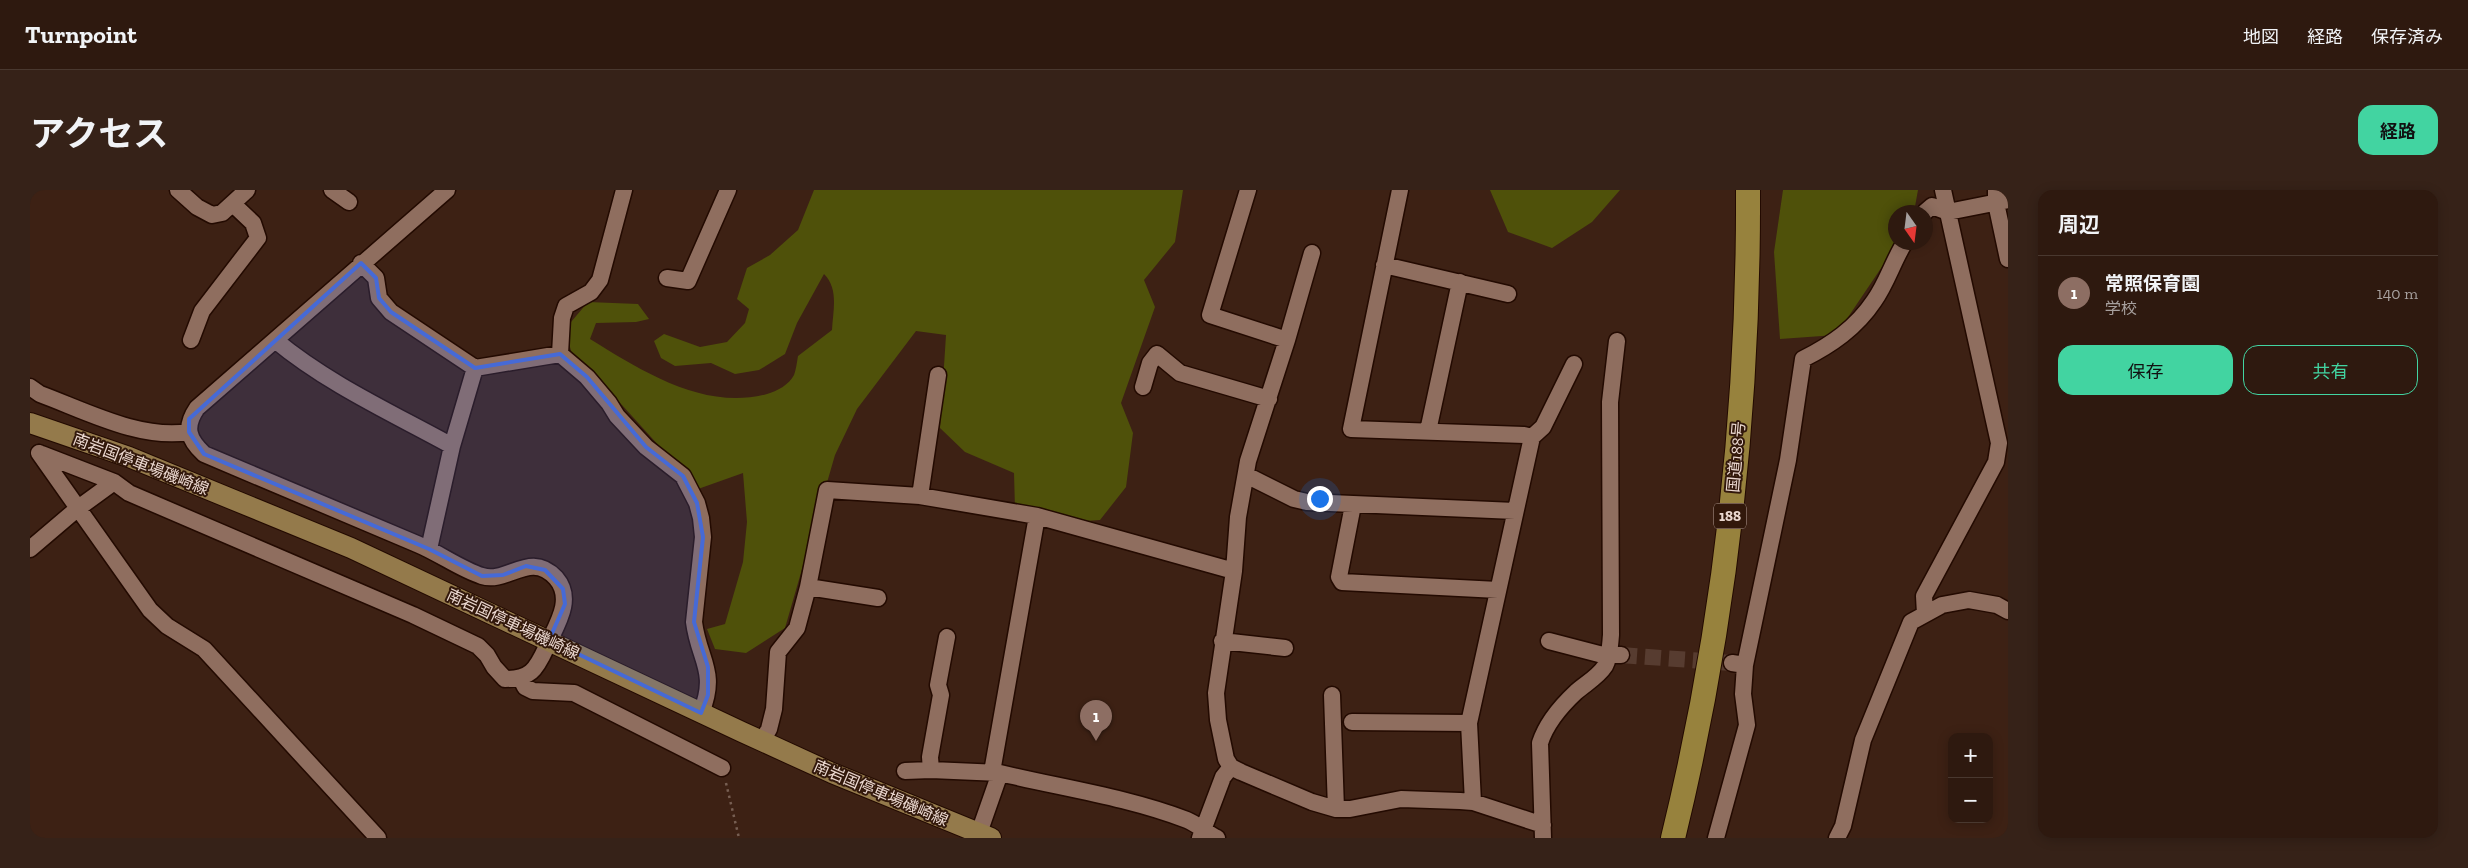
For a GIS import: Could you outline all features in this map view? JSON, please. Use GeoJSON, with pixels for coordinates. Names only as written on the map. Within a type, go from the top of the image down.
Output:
{"type":"FeatureCollection","features":[{"type":"Feature","properties":{"kind":"highway","name":"国道188号"},"geometry":{"type":"LineString","coordinates":[[1673,838],[1697,733],[1717,614],[1737,466],[1748,281],[1748,190]]}},
{"type":"Feature","properties":{"kind":"main road","name":"南岩国停車場磯崎線"},"geometry":{"type":"LineString","coordinates":[[30,422],[129,457],[351,548],[832,773],[985,836]]}},
{"type":"Feature","properties":{"kind":"street"},"geometry":{"type":"LineString","coordinates":[[178,190],[197,207],[212,215],[222,213],[247,190]]}},
{"type":"Feature","properties":{"kind":"street"},"geometry":{"type":"LineString","coordinates":[[332,190],[349,202]]}},
{"type":"Feature","properties":{"kind":"street"},"geometry":{"type":"LineString","coordinates":[[378,838],[204,650],[167,626],[150,610],[39,453],[114,482],[129,493],[413,615],[478,646],[505,679],[521,679],[539,664],[565,604],[563,589],[556,578],[545,570],[526,566],[503,575],[482,576],[429,549],[204,454],[195,445],[189,432],[189,419],[197,408],[361,263],[447,190]]}},
{"type":"Feature","properties":{"kind":"street"},"geometry":{"type":"LineString","coordinates":[[560,354],[562,318],[566,306],[592,292],[600,280],[624,190]]}},
{"type":"Feature","properties":{"kind":"street"},"geometry":{"type":"LineString","coordinates":[[667,278],[688,281],[728,190]]}},
{"type":"Feature","properties":{"kind":"street"},"geometry":{"type":"LineString","coordinates":[[1248,190],[1210,316],[1287,340]]}},
{"type":"Feature","properties":{"kind":"street"},"geometry":{"type":"LineString","coordinates":[[1400,190],[1351,429],[1524,435],[1532,437]]}},
{"type":"Feature","properties":{"kind":"street"},"geometry":{"type":"LineString","coordinates":[[1925,614],[1924,596],[1996,462],[1999,443],[1943,190]]}},
{"type":"Feature","properties":{"kind":"street"},"geometry":{"type":"LineString","coordinates":[[1933,206],[1948,212],[2000,197],[2008,259]]}},
{"type":"Feature","properties":{"kind":"street"},"geometry":{"type":"LineString","coordinates":[[191,340],[202,311],[258,238],[253,223],[233,204]]}},
{"type":"Feature","properties":{"kind":"street"},"geometry":{"type":"LineString","coordinates":[[1716,838],[1747,725],[1738,664],[1788,460],[1803,360],[1829,346],[1857,323],[1875,300],[1900,250]]}},
{"type":"Feature","properties":{"kind":"street"},"geometry":{"type":"LineString","coordinates":[[1312,253],[1269,399],[1248,461],[1238,517],[1234,571],[1222,641],[1216,693],[1218,720],[1226,760],[1231,766],[1312,802],[1336,809],[1350,809],[1401,799],[1473,802],[1543,832],[1540,743],[1544,731],[1575,694],[1597,675],[1615,655]]}},
{"type":"Feature","properties":{"kind":"street"},"geometry":{"type":"LineString","coordinates":[[361,263],[376,278],[380,298],[391,312],[475,368],[560,354]]}},
{"type":"Feature","properties":{"kind":"street"},"geometry":{"type":"LineString","coordinates":[[1384,264],[1508,294]]}},
{"type":"Feature","properties":{"kind":"street"},"geometry":{"type":"LineString","coordinates":[[1428,432],[1460,282]]}},
{"type":"Feature","properties":{"kind":"street"},"geometry":{"type":"LineString","coordinates":[[275,340],[314,369],[343,387],[452,446]]}},
{"type":"Feature","properties":{"kind":"street"},"geometry":{"type":"LineString","coordinates":[[1615,655],[1611,635],[1610,402],[1617,341]]}},
{"type":"Feature","properties":{"kind":"street"},"geometry":{"type":"LineString","coordinates":[[560,354],[586,377],[609,403],[617,416],[646,447],[683,476],[697,502],[702,518],[703,537],[694,622],[696,634],[708,667],[708,695],[701,713]]}},
{"type":"Feature","properties":{"kind":"street"},"geometry":{"type":"LineString","coordinates":[[1143,387],[1150,363],[1157,354],[1180,373],[1269,399]]}},
{"type":"Feature","properties":{"kind":"street"},"geometry":{"type":"LineString","coordinates":[[1473,802],[1469,723],[1532,437],[1542,427],[1574,364]]}},
{"type":"Feature","properties":{"kind":"street"},"geometry":{"type":"LineString","coordinates":[[429,549],[452,446],[475,368]]}},
{"type":"Feature","properties":{"kind":"street"},"geometry":{"type":"LineString","coordinates":[[920,496],[938,375]]}},
{"type":"Feature","properties":{"kind":"street"},"geometry":{"type":"LineString","coordinates":[[30,387],[40,394],[146,432],[172,435],[189,432]]}},
{"type":"Feature","properties":{"kind":"street"},"geometry":{"type":"LineString","coordinates":[[1246,475],[1294,499],[1307,502],[1515,511]]}},
{"type":"Feature","properties":{"kind":"street"},"geometry":{"type":"LineString","coordinates":[[30,549],[77,509],[114,482]]}},
{"type":"Feature","properties":{"kind":"street"},"geometry":{"type":"LineString","coordinates":[[762,741],[769,729],[774,709],[778,652],[797,628],[808,587],[827,490],[920,496],[1037,516],[1234,571]]}},
{"type":"Feature","properties":{"kind":"street"},"geometry":{"type":"LineString","coordinates":[[1353,505],[1339,577],[1342,582],[1498,590]]}},
{"type":"Feature","properties":{"kind":"street"},"geometry":{"type":"LineString","coordinates":[[985,836],[1037,516]]}},
{"type":"Feature","properties":{"kind":"street"},"geometry":{"type":"LineString","coordinates":[[808,587],[878,598]]}},
{"type":"Feature","properties":{"kind":"street"},"geometry":{"type":"LineString","coordinates":[[1836,838],[1843,826],[1863,740],[1911,622],[1942,605],[1969,600],[1997,605],[2008,611]]}},
{"type":"Feature","properties":{"kind":"street"},"geometry":{"type":"LineString","coordinates":[[930,770],[930,757],[941,695],[938,685],[947,637]]}},
{"type":"Feature","properties":{"kind":"street"},"geometry":{"type":"LineString","coordinates":[[1222,641],[1285,648]]}},
{"type":"Feature","properties":{"kind":"street"},"geometry":{"type":"LineString","coordinates":[[1549,641],[1599,654],[1615,655]]}},
{"type":"Feature","properties":{"kind":"street"},"geometry":{"type":"LineString","coordinates":[[521,679],[525,687],[533,692],[574,693],[722,768]]}},
{"type":"Feature","properties":{"kind":"street"},"geometry":{"type":"LineString","coordinates":[[1332,695],[1336,809]]}},
{"type":"Feature","properties":{"kind":"street"},"geometry":{"type":"LineString","coordinates":[[1352,722],[1469,723]]}},
{"type":"Feature","properties":{"kind":"street"},"geometry":{"type":"LineString","coordinates":[[905,771],[930,770],[996,773],[1088,792],[1190,821],[1207,836],[1223,777],[1231,766]]}},
{"type":"Feature","properties":{"kind":"path"},"geometry":{"type":"LineString","coordinates":[[722,768],[739,838]]}},
{"type":"Feature","properties":{"kind":"highlighted area"},"geometry":{"type":"Polygon","coordinates":[[[361,263],[376,278],[379,298],[391,312],[475,368],[560,354],[587,377],[646,447],[683,476],[697,503],[703,537],[694,622],[708,667],[708,695],[701,713],[549,640],[565,604],[563,589],[545,570],[526,566],[503,575],[482,576],[429,549],[204,454],[189,432],[189,419],[361,263]]]}},
{"type":"Feature","properties":{"kind":"shaded area"},"geometry":{"type":"Polygon","coordinates":[[[814,190],[1183,190],[1175,242],[1144,280],[1155,307],[1121,403],[1133,433],[1126,487],[1100,520],[1071,522],[1015,509],[1014,473],[965,452],[940,428],[946,335],[916,331],[857,409],[835,455],[785,628],[746,653],[715,649],[707,629],[725,624],[743,562],[747,522],[743,473],[698,489],[622,405],[573,358],[567,336],[571,322],[588,302],[638,304],[649,319],[636,322],[596,323],[590,339],[652,375],[697,393],[743,398],[767,394],[782,387],[794,375],[798,356],[832,330],[834,300],[832,286],[824,274],[797,323],[785,354],[759,370],[735,374],[711,363],[675,366],[661,358],[654,341],[664,334],[700,347],[727,342],[745,323],[749,309],[737,299],[747,268],[770,255],[798,230],[814,190]]]}},
{"type":"Feature","properties":{"kind":"shaded area"},"geometry":{"type":"Polygon","coordinates":[[[1490,190],[1620,190],[1592,222],[1552,248],[1508,232],[1490,190]]]}},
{"type":"Feature","properties":{"kind":"shaded area"},"geometry":{"type":"Polygon","coordinates":[[[1783,190],[1918,190],[1915,205],[1888,205],[1888,250],[1893,250],[1836,335],[1780,339],[1774,252],[1783,190]]]}},
{"type":"Feature","properties":{"kind":"tunnel"},"geometry":{"type":"LineString","coordinates":[[1621,655],[1732,663]]}},
{"type":"Feature","properties":{"kind":"place","name":"常照保育園"},"geometry":{"type":"Point","coordinates":[1096,741]}}]}
